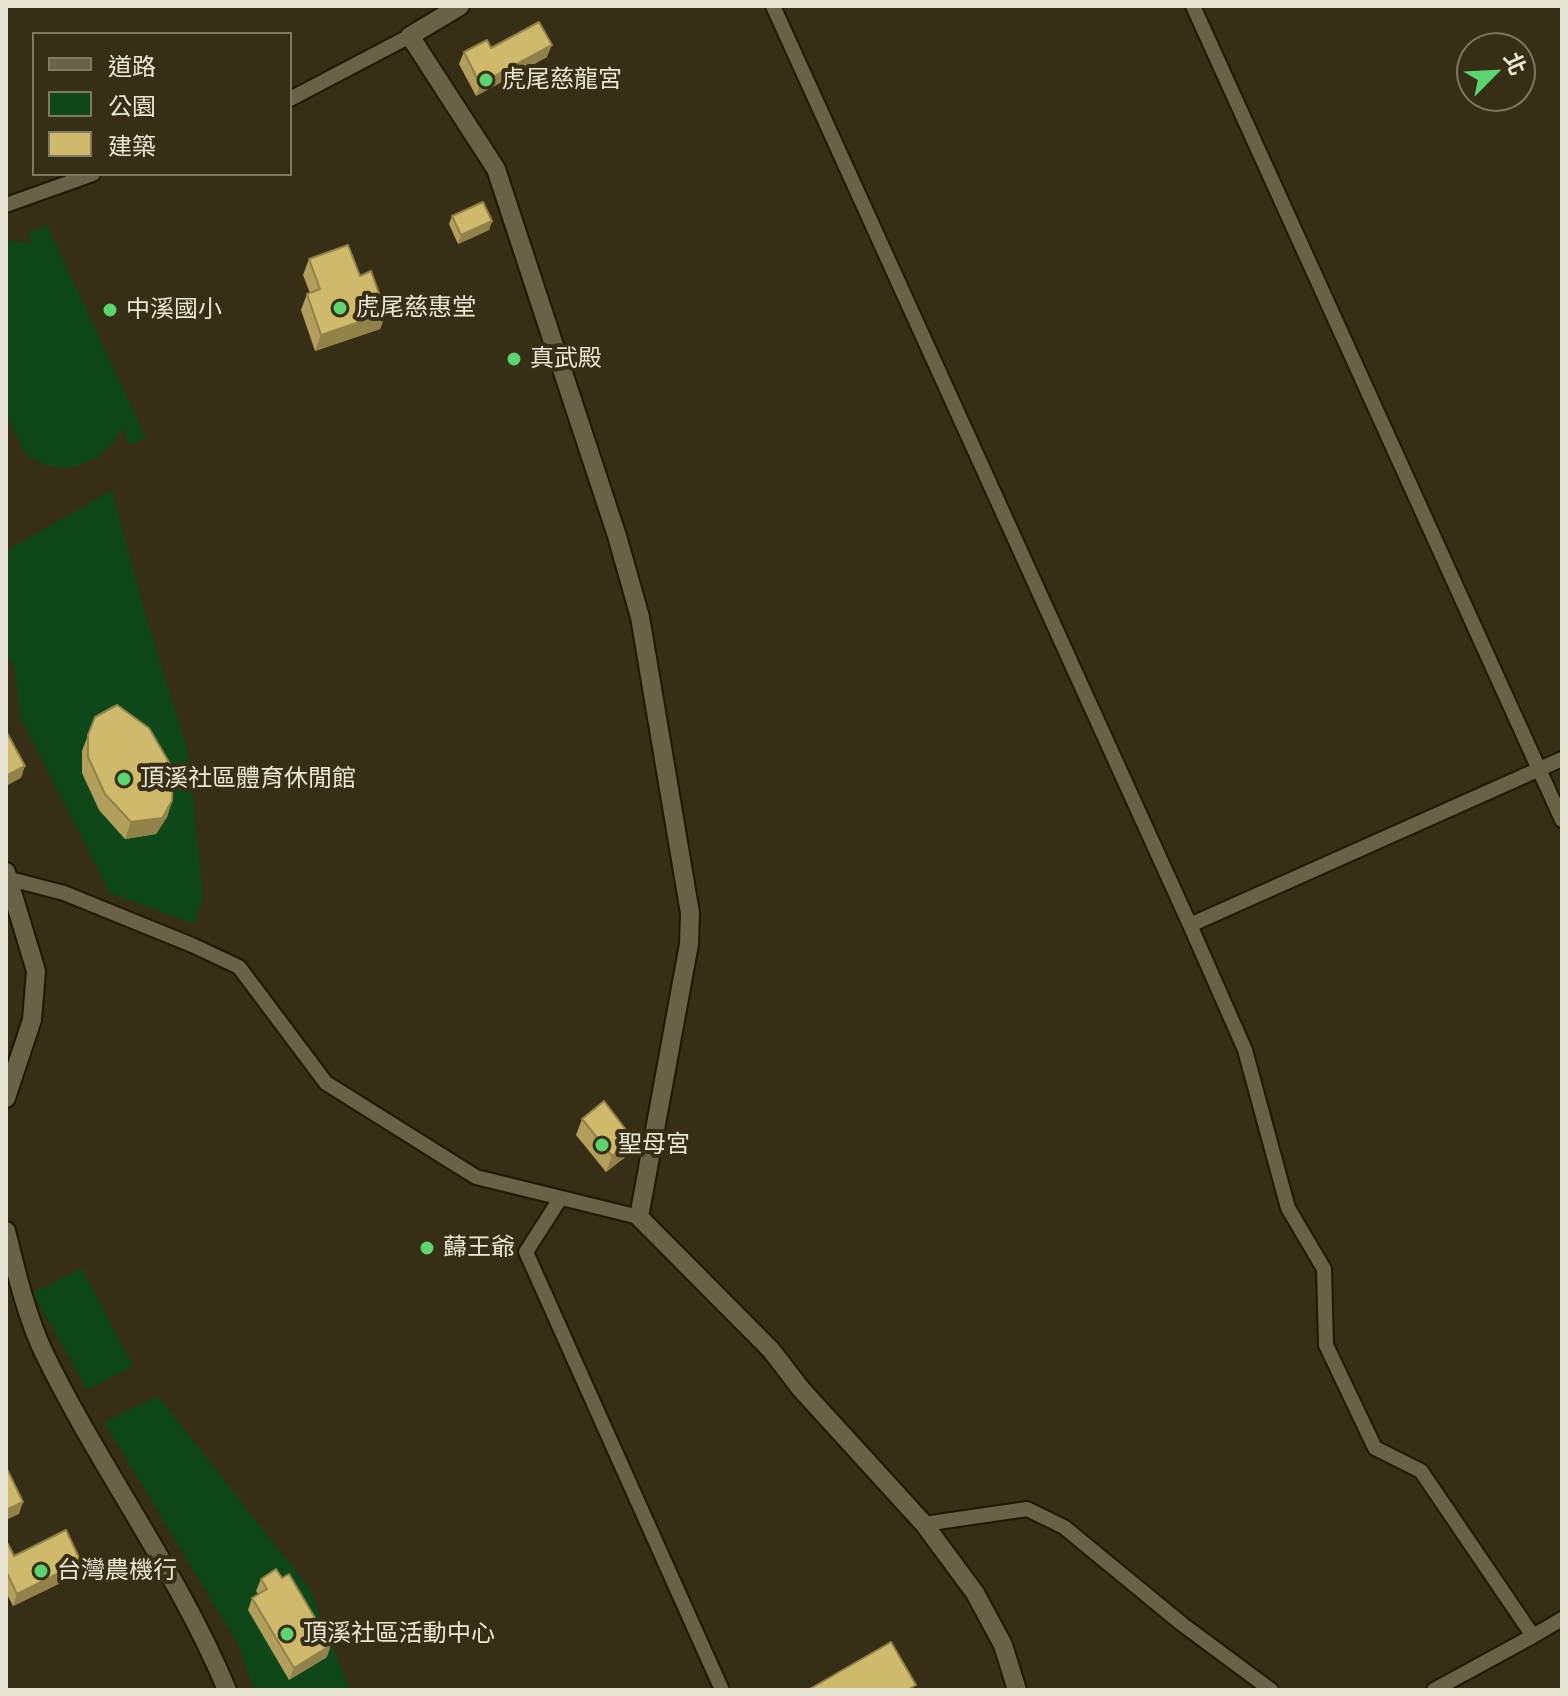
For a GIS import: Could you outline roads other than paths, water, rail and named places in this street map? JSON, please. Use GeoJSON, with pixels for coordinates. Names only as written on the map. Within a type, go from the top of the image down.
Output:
{"type":"FeatureCollection","features":[{"type":"Feature","properties":{"kind":"street"},"geometry":{"type":"LineString","coordinates":[[292,98],[460,6]]}},
{"type":"Feature","properties":{"kind":"street"},"geometry":{"type":"LineString","coordinates":[[773,6],[1245,1050],[1288,1208],[1324,1269],[1326,1345],[1375,1448],[1421,1471],[1533,1636]]}},
{"type":"Feature","properties":{"kind":"street"},"geometry":{"type":"LineString","coordinates":[[1193,6],[1562,820]]}},
{"type":"Feature","properties":{"kind":"street"},"geometry":{"type":"LineString","coordinates":[[410,36],[496,169],[617,536],[640,617],[690,913],[689,944],[639,1217]]}},
{"type":"Feature","properties":{"kind":"street"},"geometry":{"type":"LineString","coordinates":[[6,205],[87,176]]}},
{"type":"Feature","properties":{"kind":"street"},"geometry":{"type":"LineString","coordinates":[[1190,925],[1562,759]]}},
{"type":"Feature","properties":{"kind":"street"},"geometry":{"type":"LineString","coordinates":[[6,1098],[32,1020],[36,971],[8,876]]}},
{"type":"Feature","properties":{"kind":"street"},"geometry":{"type":"LineString","coordinates":[[8,876],[64,893],[239,967],[326,1083],[476,1177],[639,1217],[771,1350],[801,1389],[924,1524],[975,1593],[1003,1645],[1017,1690]]}},
{"type":"Feature","properties":{"kind":"street"},"geometry":{"type":"LineString","coordinates":[[560,1199],[526,1252],[722,1690]]}},
{"type":"Feature","properties":{"kind":"street"},"geometry":{"type":"LineString","coordinates":[[6,1231],[20,1287],[43,1351],[160,1558],[227,1690]]}},
{"type":"Feature","properties":{"kind":"street"},"geometry":{"type":"LineString","coordinates":[[924,1524],[1027,1509],[1064,1527],[1182,1624],[1271,1690]]}},
{"type":"Feature","properties":{"kind":"street"},"geometry":{"type":"LineString","coordinates":[[1434,1690],[1562,1619]]}},
{"type":"Feature","properties":{"kind":"place","name":"虎尾慈龍宮"},"geometry":{"type":"Point","coordinates":[486,80]}},
{"type":"Feature","properties":{"kind":"place","name":"虎尾慈惠堂"},"geometry":{"type":"Point","coordinates":[340,308]}},
{"type":"Feature","properties":{"kind":"place","name":"中溪國小"},"geometry":{"type":"Point","coordinates":[110,310]}},
{"type":"Feature","properties":{"kind":"place","name":"真武殿"},"geometry":{"type":"Point","coordinates":[514,359]}},
{"type":"Feature","properties":{"kind":"place","name":"頂溪社區體育休閒館"},"geometry":{"type":"Point","coordinates":[124,779]}},
{"type":"Feature","properties":{"kind":"place","name":"聖母宮"},"geometry":{"type":"Point","coordinates":[602,1145]}},
{"type":"Feature","properties":{"kind":"place","name":"蘬王爺"},"geometry":{"type":"Point","coordinates":[427,1248]}},
{"type":"Feature","properties":{"kind":"place","name":"台灣農機行"},"geometry":{"type":"Point","coordinates":[41,1571]}},
{"type":"Feature","properties":{"kind":"place","name":"頂溪社區活動中心"},"geometry":{"type":"Point","coordinates":[287,1634]}}]}
